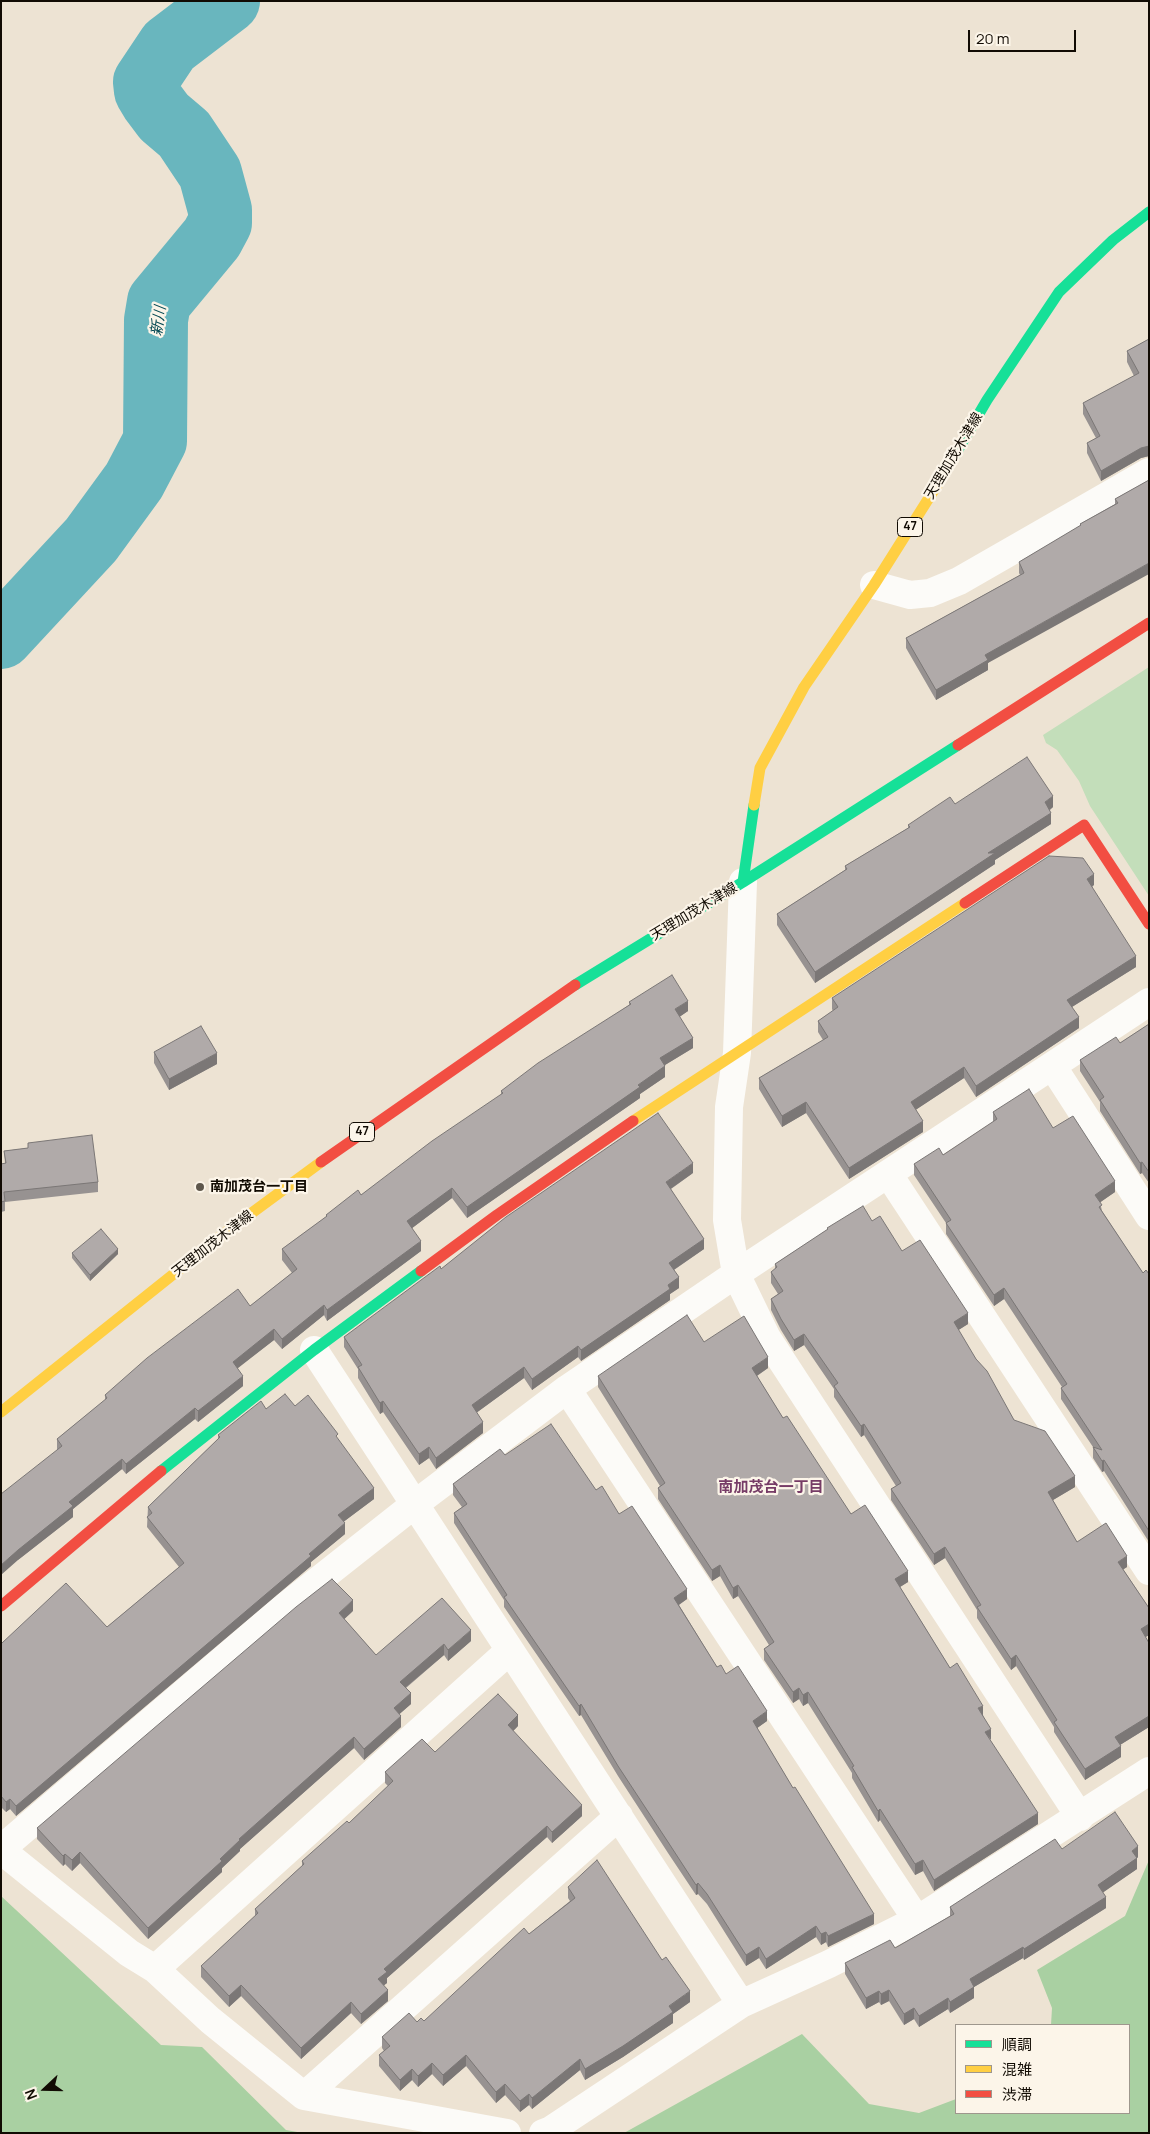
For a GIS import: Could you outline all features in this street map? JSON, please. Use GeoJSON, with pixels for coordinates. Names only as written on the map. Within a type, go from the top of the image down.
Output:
{"type":"FeatureCollection","features":[{"type":"Feature","properties":{"kind":"street","name":"天理加茂木津線"},"geometry":{"type":"LineString","coordinates":[[1,1412],[230,1228],[357,1135],[582,980],[743,882],[760,768],[804,687],[874,585],[964,441],[987,400],[1059,292],[1112,240],[1149,212]]}},
{"type":"Feature","properties":{"kind":"street"},"geometry":{"type":"LineString","coordinates":[[874,585],[910,595],[930,593],[959,581],[1149,472]]}},
{"type":"Feature","properties":{"kind":"street"},"geometry":{"type":"LineString","coordinates":[[1080,1817],[767,1338],[736,1274],[727,1220],[729,1107],[737,1053],[743,882],[1149,623]]}},
{"type":"Feature","properties":{"kind":"street"},"geometry":{"type":"LineString","coordinates":[[1,1606],[144,1484],[314,1350],[497,1216],[639,1117],[1084,825],[1149,924]]}},
{"type":"Feature","properties":{"kind":"street"},"geometry":{"type":"LineString","coordinates":[[507,2133],[304,2096],[210,2020],[155,1970],[129,1953],[1,1849],[286,1606],[415,1504],[567,1388],[736,1274],[1149,1002]]}},
{"type":"Feature","properties":{"kind":"street"},"geometry":{"type":"LineString","coordinates":[[1053,1067],[1149,1216]]}},
{"type":"Feature","properties":{"kind":"street"},"geometry":{"type":"LineString","coordinates":[[889,1175],[1149,1571]]}},
{"type":"Feature","properties":{"kind":"street"},"geometry":{"type":"LineString","coordinates":[[314,1350],[509,1652],[619,1816],[741,2004]]}},
{"type":"Feature","properties":{"kind":"street"},"geometry":{"type":"LineString","coordinates":[[567,1388],[916,1920]]}},
{"type":"Feature","properties":{"kind":"street"},"geometry":{"type":"LineString","coordinates":[[155,1970],[509,1652]]}},
{"type":"Feature","properties":{"kind":"street"},"geometry":{"type":"LineString","coordinates":[[543,2133],[741,2004],[829,1964],[916,1920],[1080,1817],[1149,1771]]}},
{"type":"Feature","properties":{"kind":"street"},"geometry":{"type":"LineString","coordinates":[[304,2096],[619,1816]]}},
{"type":"Feature","properties":{"kind":"green space"},"geometry":{"type":"Polygon","coordinates":[[[1149,667],[1149,896],[1090,806],[1079,781],[1057,750],[1046,743],[1043,735],[1149,667]]]}},
{"type":"Feature","properties":{"kind":"green space"},"geometry":{"type":"Polygon","coordinates":[[[1149,1860],[1149,2133],[624,2133],[802,2034],[869,2104],[919,2113],[955,2099],[955,2114],[1130,2114],[1130,2024],[1051,2024],[1052,2008],[1037,1970],[1125,1916],[1149,1860]]]}},
{"type":"Feature","properties":{"kind":"green space"},"geometry":{"type":"Polygon","coordinates":[[[1,1896],[161,2045],[202,2047],[286,2130],[303,2133],[1,2133],[1,1896]]]}},
{"type":"Feature","properties":{"kind":"building"},"geometry":{"type":"Polygon","coordinates":[[[1149,339],[1149,446],[1141,448],[1101,471],[1087,443],[1100,436],[1083,403],[1139,373],[1127,351],[1149,339]]]}},
{"type":"Feature","properties":{"kind":"building"},"geometry":{"type":"Polygon","coordinates":[[[1149,480],[1149,563],[985,655],[988,660],[936,690],[906,638],[1024,573],[1019,562],[1118,503],[1115,499],[1149,480]]]}},
{"type":"Feature","properties":{"kind":"building"},"geometry":{"type":"Polygon","coordinates":[[[1027,757],[1053,796],[1045,802],[1051,813],[988,853],[995,853],[815,972],[777,914],[847,869],[845,866],[910,827],[908,825],[950,797],[955,804],[1027,757]]]}},
{"type":"Feature","properties":{"kind":"building"},"geometry":{"type":"Polygon","coordinates":[[[1049,856],[1083,858],[1094,874],[1087,879],[1136,956],[1067,1000],[1079,1017],[976,1086],[964,1067],[911,1102],[923,1121],[849,1168],[806,1102],[782,1116],[759,1078],[828,1037],[818,1021],[838,1007],[832,998],[1049,856]]]}},
{"type":"Feature","properties":{"kind":"building"},"geometry":{"type":"Polygon","coordinates":[[[672,975],[688,1001],[675,1009],[693,1038],[660,1058],[665,1066],[638,1085],[640,1087],[467,1207],[452,1188],[407,1221],[421,1241],[327,1310],[324,1305],[282,1339],[274,1329],[233,1362],[243,1376],[198,1411],[195,1408],[126,1464],[122,1459],[69,1502],[73,1506],[1,1565],[1,1494],[62,1446],[57,1439],[107,1398],[105,1395],[147,1358],[238,1289],[250,1306],[297,1269],[282,1249],[327,1216],[358,1190],[361,1195],[432,1141],[503,1093],[501,1091],[538,1063],[631,1004],[629,1002],[672,975]]]}},
{"type":"Feature","properties":{"kind":"building"},"geometry":{"type":"Polygon","coordinates":[[[1149,1024],[1149,1172],[1142,1162],[1140,1163],[1100,1100],[1104,1097],[1080,1060],[1116,1037],[1120,1043],[1149,1024]]]}},
{"type":"Feature","properties":{"kind":"building"},"geometry":{"type":"Polygon","coordinates":[[[201,1026],[217,1053],[169,1079],[154,1052],[201,1026]]]}},
{"type":"Feature","properties":{"kind":"building"},"geometry":{"type":"Polygon","coordinates":[[[1029,1089],[1053,1128],[1073,1116],[1115,1181],[1095,1195],[1102,1205],[1099,1207],[1143,1273],[1146,1270],[1149,1274],[1149,1531],[1104,1460],[1102,1461],[1093,1447],[1102,1450],[1061,1388],[1067,1384],[1004,1288],[994,1295],[946,1223],[951,1220],[914,1164],[939,1148],[943,1155],[997,1119],[993,1112],[1029,1089]]]}},
{"type":"Feature","properties":{"kind":"building"},"geometry":{"type":"Polygon","coordinates":[[[658,1113],[693,1163],[666,1182],[704,1239],[669,1263],[679,1277],[668,1285],[670,1289],[581,1350],[578,1346],[532,1379],[524,1367],[472,1405],[483,1422],[436,1458],[429,1447],[419,1454],[383,1401],[380,1403],[358,1367],[362,1365],[344,1337],[440,1266],[441,1269],[506,1217],[658,1113]]]}},
{"type":"Feature","properties":{"kind":"building"},"geometry":{"type":"Polygon","coordinates":[[[92,1135],[98,1182],[4,1192],[5,1201],[1,1202],[1,1164],[6,1163],[4,1151],[28,1148],[28,1143],[92,1135]]]}},
{"type":"Feature","properties":{"kind":"building"},"geometry":{"type":"Polygon","coordinates":[[[863,1206],[872,1221],[880,1216],[902,1251],[920,1240],[968,1313],[954,1322],[976,1359],[987,1371],[1014,1420],[1045,1431],[1075,1476],[1048,1492],[1077,1542],[1106,1523],[1127,1556],[1118,1562],[1149,1608],[1149,1624],[1141,1629],[1149,1643],[1149,1716],[1115,1737],[1121,1746],[1085,1769],[1054,1722],[1057,1720],[1016,1655],[1011,1659],[977,1607],[981,1605],[945,1547],[934,1554],[891,1489],[901,1483],[864,1424],[861,1426],[834,1386],[838,1383],[804,1334],[794,1340],[771,1299],[783,1291],[771,1272],[777,1267],[775,1264],[863,1206]]]}},
{"type":"Feature","properties":{"kind":"building"},"geometry":{"type":"Polygon","coordinates":[[[101,1229],[118,1249],[90,1275],[72,1253],[101,1229]]]}},
{"type":"Feature","properties":{"kind":"building"},"geometry":{"type":"Polygon","coordinates":[[[687,1315],[704,1342],[744,1316],[768,1357],[752,1368],[783,1418],[787,1416],[851,1514],[865,1505],[908,1571],[895,1579],[950,1668],[957,1663],[983,1706],[978,1708],[991,1729],[985,1732],[1038,1813],[934,1880],[923,1860],[915,1864],[880,1809],[878,1811],[852,1767],[854,1766],[808,1692],[803,1695],[799,1688],[793,1692],[764,1649],[774,1642],[738,1585],[733,1588],[720,1565],[712,1570],[658,1488],[665,1483],[598,1376],[687,1315]]]}},
{"type":"Feature","properties":{"kind":"building"},"geometry":{"type":"Polygon","coordinates":[[[285,1394],[295,1406],[308,1395],[338,1434],[336,1436],[374,1488],[338,1515],[345,1523],[309,1554],[311,1556],[16,1806],[10,1799],[6,1802],[1,1796],[1,1642],[66,1583],[107,1627],[184,1563],[147,1517],[152,1513],[148,1507],[220,1437],[218,1435],[261,1401],[266,1409],[285,1394]]]}},
{"type":"Feature","properties":{"kind":"building"},"geometry":{"type":"Polygon","coordinates":[[[551,1424],[596,1490],[602,1486],[619,1514],[632,1506],[687,1589],[674,1598],[717,1667],[721,1665],[726,1674],[738,1666],[767,1711],[753,1721],[793,1788],[795,1787],[874,1914],[828,1936],[826,1932],[821,1934],[816,1926],[766,1959],[759,1947],[746,1955],[707,1894],[698,1883],[696,1885],[618,1766],[581,1704],[579,1706],[504,1597],[507,1595],[454,1513],[467,1504],[453,1484],[500,1449],[505,1455],[551,1424]]]}},
{"type":"Feature","properties":{"kind":"building"},"geometry":{"type":"Polygon","coordinates":[[[332,1579],[353,1600],[339,1613],[376,1655],[442,1598],[471,1630],[448,1650],[444,1644],[400,1682],[411,1693],[394,1708],[401,1716],[364,1749],[354,1737],[239,1839],[220,1859],[222,1861],[148,1928],[80,1852],[72,1860],[65,1854],[63,1856],[37,1828],[296,1607],[332,1579]]]}},
{"type":"Feature","properties":{"kind":"building"},"geometry":{"type":"Polygon","coordinates":[[[498,1694],[518,1715],[508,1725],[582,1805],[552,1832],[547,1826],[384,1969],[387,1972],[378,1979],[388,1990],[361,2014],[351,2002],[301,2048],[241,1985],[229,1996],[201,1966],[258,1913],[255,1909],[304,1864],[302,1861],[347,1821],[349,1823],[393,1781],[385,1772],[422,1739],[435,1752],[498,1694]]]}},
{"type":"Feature","properties":{"kind":"building"},"geometry":{"type":"Polygon","coordinates":[[[1115,1812],[1138,1846],[1132,1851],[1137,1858],[1098,1885],[1106,1897],[1024,1949],[1023,1947],[970,1979],[974,1987],[950,2002],[948,1998],[919,2016],[914,2008],[904,2014],[889,1990],[881,1994],[879,1991],[866,1998],[845,1963],[890,1940],[895,1948],[954,1914],[950,1907],[1055,1839],[1062,1849],[1115,1812]]]}},
{"type":"Feature","properties":{"kind":"building"},"geometry":{"type":"Polygon","coordinates":[[[597,1860],[662,1960],[666,1957],[690,1991],[669,2006],[673,2012],[585,2069],[580,2059],[532,2098],[529,2094],[520,2101],[505,2084],[496,2092],[466,2055],[443,2075],[432,2063],[418,2076],[412,2069],[400,2080],[379,2055],[390,2046],[382,2037],[409,2013],[417,2022],[421,2018],[424,2021],[524,1928],[529,1934],[575,1898],[568,1887],[597,1860]]]}},
{"type":"Feature","properties":{"kind":"waterway","name":"新川"},"geometry":{"type":"LineString","coordinates":[[1,637],[91,540],[134,481],[155,441],[156,320],[159,302],[212,238],[220,223],[220,210],[210,173],[184,134],[164,117],[152,101],[146,91],[145,82],[169,46],[228,1]]}},
{"type":"Feature","properties":{"kind":"traffic: fast"},"geometry":{"type":"LineString","coordinates":[[939,482],[987,400],[1059,292],[1113,240],[1149,212]]}},
{"type":"Feature","properties":{"kind":"traffic: fast"},"geometry":{"type":"LineString","coordinates":[[743,882],[958,745]]}},
{"type":"Feature","properties":{"kind":"traffic: fast"},"geometry":{"type":"LineString","coordinates":[[575,985],[743,882],[754,805]]}},
{"type":"Feature","properties":{"kind":"traffic: fast"},"geometry":{"type":"LineString","coordinates":[[161,1471],[314,1350],[421,1271]]}},
{"type":"Feature","properties":{"kind":"traffic: slow"},"geometry":{"type":"LineString","coordinates":[[754,805],[760,768],[804,687],[874,585],[939,482]]}},
{"type":"Feature","properties":{"kind":"traffic: slow"},"geometry":{"type":"LineString","coordinates":[[633,1121],[965,903]]}},
{"type":"Feature","properties":{"kind":"traffic: slow"},"geometry":{"type":"LineString","coordinates":[[1,1412],[230,1229],[321,1162]]}},
{"type":"Feature","properties":{"kind":"traffic: jam"},"geometry":{"type":"LineString","coordinates":[[958,745],[1149,623]]}},
{"type":"Feature","properties":{"kind":"traffic: jam"},"geometry":{"type":"LineString","coordinates":[[965,903],[1084,825],[1149,924]]}},
{"type":"Feature","properties":{"kind":"traffic: jam"},"geometry":{"type":"LineString","coordinates":[[321,1162],[575,985]]}},
{"type":"Feature","properties":{"kind":"traffic: jam"},"geometry":{"type":"LineString","coordinates":[[421,1271],[497,1215],[633,1121]]}},
{"type":"Feature","properties":{"kind":"traffic: jam"},"geometry":{"type":"LineString","coordinates":[[1,1606],[161,1471]]}},
{"type":"Feature","properties":{"kind":"place","name":"南加茂台一丁目"},"geometry":{"type":"Point","coordinates":[200,1187]}},
{"type":"Feature","properties":{"kind":"district","name":"南加茂台一丁目"},"geometry":{"type":"Point","coordinates":[771,1488]}}]}
